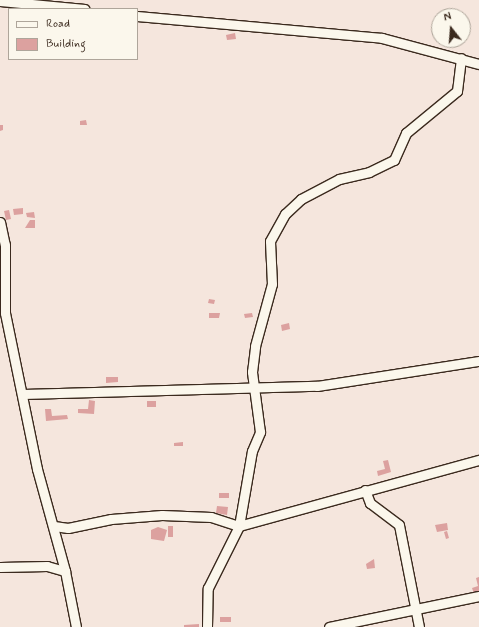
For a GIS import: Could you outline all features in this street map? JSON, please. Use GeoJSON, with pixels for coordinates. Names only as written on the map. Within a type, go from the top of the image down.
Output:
{"type":"FeatureCollection","features":[{"type":"Feature","properties":{"kind":"street"},"geometry":{"type":"LineString","coordinates":[[0,0],[48,2],[80,8]]}},
{"type":"Feature","properties":{"kind":"street"},"geometry":{"type":"LineString","coordinates":[[138,16],[382,38],[479,64]]}},
{"type":"Feature","properties":{"kind":"street"},"geometry":{"type":"LineString","coordinates":[[207,627],[208,588],[239,526],[252,451],[260,432],[252,388],[255,346],[272,284],[268,250],[285,214],[302,199],[339,179],[369,172],[394,160],[406,133],[457,91],[461,58]]}},
{"type":"Feature","properties":{"kind":"street"},"geometry":{"type":"LineString","coordinates":[[0,222],[5,256],[3,302],[23,394],[37,469],[54,526],[76,627]]}},
{"type":"Feature","properties":{"kind":"street"},"geometry":{"type":"LineString","coordinates":[[23,394],[317,386],[479,361]]}},
{"type":"Feature","properties":{"kind":"street"},"geometry":{"type":"LineString","coordinates":[[54,526],[68,528],[106,519],[162,514],[211,517],[239,526],[365,490],[479,460]]}},
{"type":"Feature","properties":{"kind":"street"},"geometry":{"type":"LineString","coordinates":[[365,490],[370,503],[399,525],[419,627]]}},
{"type":"Feature","properties":{"kind":"street"},"geometry":{"type":"LineString","coordinates":[[0,567],[47,566],[65,571]]}},
{"type":"Feature","properties":{"kind":"street"},"geometry":{"type":"LineString","coordinates":[[329,627],[479,596]]}},
{"type":"Feature","properties":{"kind":"building"},"geometry":{"type":"Polygon","coordinates":[[[235,33],[236,39],[227,40],[226,35],[235,33]]]}},
{"type":"Feature","properties":{"kind":"building"},"geometry":{"type":"Polygon","coordinates":[[[86,120],[87,125],[80,125],[80,121],[86,120]]]}},
{"type":"Feature","properties":{"kind":"building"},"geometry":{"type":"Polygon","coordinates":[[[0,125],[3,125],[3,130],[0,131],[0,125]]]}},
{"type":"Feature","properties":{"kind":"building"},"geometry":{"type":"Polygon","coordinates":[[[23,208],[23,214],[14,215],[13,209],[23,208]]]}},
{"type":"Feature","properties":{"kind":"building"},"geometry":{"type":"Polygon","coordinates":[[[9,210],[11,219],[6,220],[4,211],[9,210]]]}},
{"type":"Feature","properties":{"kind":"building"},"geometry":{"type":"Polygon","coordinates":[[[34,212],[35,218],[27,217],[26,213],[34,212]]]}},
{"type":"Feature","properties":{"kind":"building"},"geometry":{"type":"Polygon","coordinates":[[[30,220],[35,220],[35,228],[25,228],[30,220]]]}},
{"type":"Feature","properties":{"kind":"building"},"geometry":{"type":"Polygon","coordinates":[[[209,299],[215,300],[214,304],[208,303],[209,299]]]}},
{"type":"Feature","properties":{"kind":"building"},"geometry":{"type":"Polygon","coordinates":[[[209,313],[220,313],[219,318],[209,318],[209,313]]]}},
{"type":"Feature","properties":{"kind":"building"},"geometry":{"type":"Polygon","coordinates":[[[252,313],[253,317],[245,318],[244,314],[252,313]]]}},
{"type":"Feature","properties":{"kind":"building"},"geometry":{"type":"Polygon","coordinates":[[[289,323],[290,329],[282,331],[281,325],[289,323]]]}},
{"type":"Feature","properties":{"kind":"building"},"geometry":{"type":"Polygon","coordinates":[[[106,377],[118,377],[118,382],[106,383],[106,377]]]}},
{"type":"Feature","properties":{"kind":"building"},"geometry":{"type":"Polygon","coordinates":[[[89,400],[95,401],[94,414],[78,413],[78,409],[88,409],[89,400]]]}},
{"type":"Feature","properties":{"kind":"building"},"geometry":{"type":"Polygon","coordinates":[[[147,401],[156,401],[156,407],[147,407],[147,401]]]}},
{"type":"Feature","properties":{"kind":"building"},"geometry":{"type":"Polygon","coordinates":[[[45,409],[51,409],[52,416],[67,415],[68,419],[46,421],[45,409]]]}},
{"type":"Feature","properties":{"kind":"building"},"geometry":{"type":"Polygon","coordinates":[[[183,442],[183,446],[174,446],[174,443],[183,442]]]}},
{"type":"Feature","properties":{"kind":"building"},"geometry":{"type":"Polygon","coordinates":[[[388,460],[391,472],[378,476],[377,471],[385,469],[383,461],[388,460]]]}},
{"type":"Feature","properties":{"kind":"building"},"geometry":{"type":"Polygon","coordinates":[[[219,493],[229,493],[229,498],[219,498],[219,493]]]}},
{"type":"Feature","properties":{"kind":"building"},"geometry":{"type":"Polygon","coordinates":[[[217,506],[228,507],[227,515],[216,513],[217,506]]]}},
{"type":"Feature","properties":{"kind":"building"},"geometry":{"type":"Polygon","coordinates":[[[447,523],[448,530],[437,532],[435,525],[447,523]]]}},
{"type":"Feature","properties":{"kind":"building"},"geometry":{"type":"Polygon","coordinates":[[[168,526],[173,526],[173,537],[168,537],[168,526]]]}},
{"type":"Feature","properties":{"kind":"building"},"geometry":{"type":"Polygon","coordinates":[[[158,527],[167,530],[164,541],[151,539],[151,530],[158,527]]]}},
{"type":"Feature","properties":{"kind":"building"},"geometry":{"type":"Polygon","coordinates":[[[447,531],[449,538],[446,539],[444,532],[447,531]]]}},
{"type":"Feature","properties":{"kind":"building"},"geometry":{"type":"Polygon","coordinates":[[[374,559],[375,568],[367,569],[366,564],[374,559]]]}},
{"type":"Feature","properties":{"kind":"building"},"geometry":{"type":"Polygon","coordinates":[[[479,577],[479,592],[474,594],[472,588],[478,586],[476,578],[479,577]]]}},
{"type":"Feature","properties":{"kind":"building"},"geometry":{"type":"Polygon","coordinates":[[[220,617],[231,617],[231,622],[220,622],[220,617]]]}},
{"type":"Feature","properties":{"kind":"building"},"geometry":{"type":"Polygon","coordinates":[[[199,624],[199,627],[184,627],[184,625],[199,624]]]}}]}
